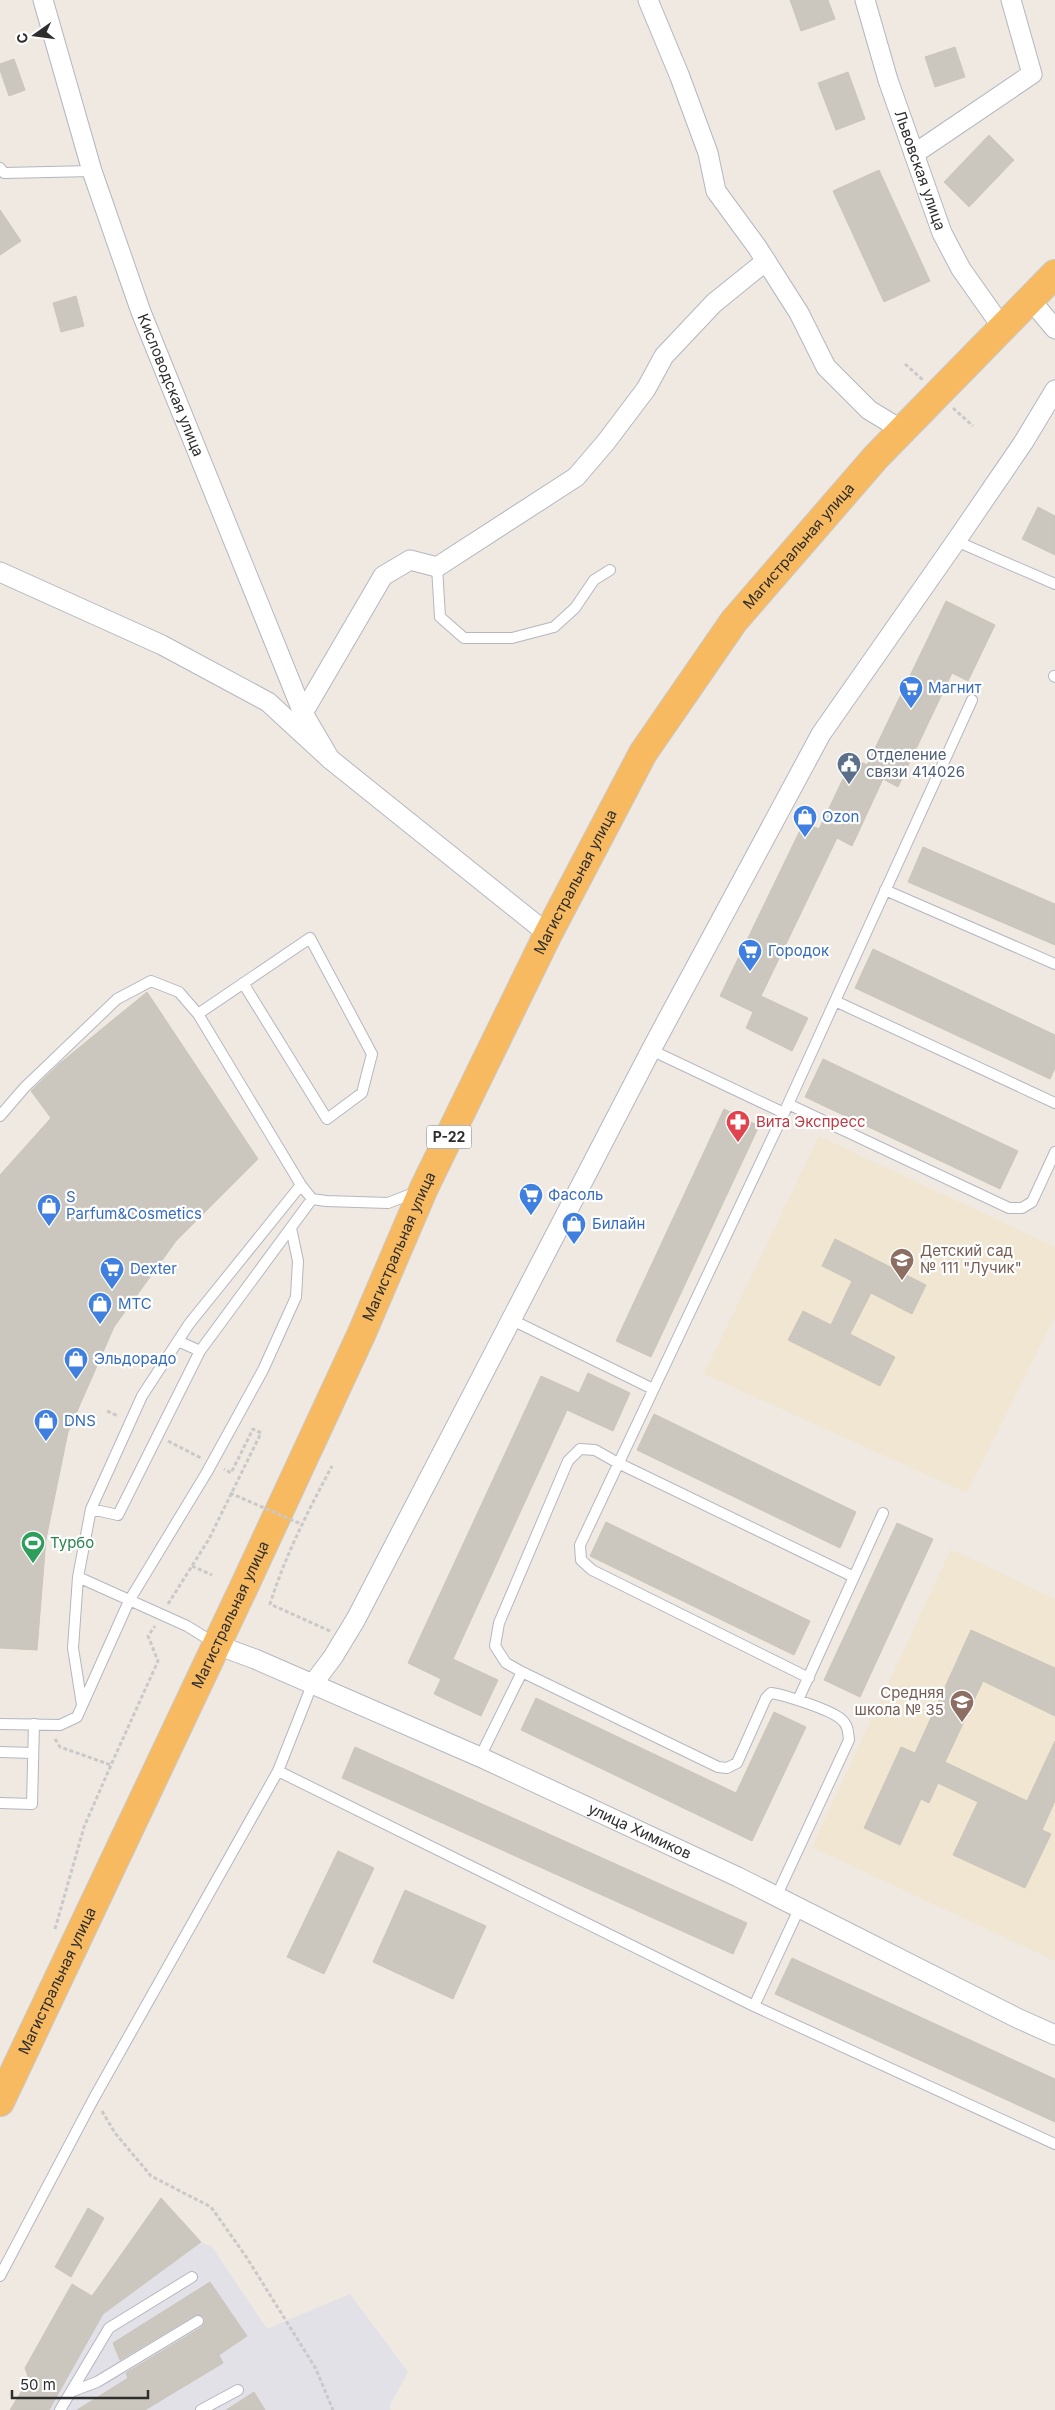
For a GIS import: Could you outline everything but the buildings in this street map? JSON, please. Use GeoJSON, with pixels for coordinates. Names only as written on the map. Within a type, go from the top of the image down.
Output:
{"type":"FeatureCollection","features":[{"type":"Feature","properties":{"kind":"highway","name":"Магистральная улица"},"geometry":{"type":"LineString","coordinates":[[0,2102],[217,1645],[361,1335],[424,1188],[548,934],[643,753],[734,622],[876,457],[1055,274]]}},
{"type":"Feature","properties":{"kind":"street","name":"Кисловодская улица"},"geometry":{"type":"LineString","coordinates":[[43,0],[92,170],[141,312],[303,713],[330,759]]}},
{"type":"Feature","properties":{"kind":"street"},"geometry":{"type":"LineString","coordinates":[[648,0],[680,77],[708,153],[716,191],[766,261],[799,313],[826,367],[869,410],[902,430]]}},
{"type":"Feature","properties":{"kind":"street","name":"Львовская улица"},"geometry":{"type":"LineString","coordinates":[[865,0],[888,80],[942,233],[961,269],[1002,327]]}},
{"type":"Feature","properties":{"kind":"street"},"geometry":{"type":"LineString","coordinates":[[914,154],[1032,74],[1011,0]]}},
{"type":"Feature","properties":{"kind":"street"},"geometry":{"type":"LineString","coordinates":[[303,713],[383,576],[410,560],[437,567],[576,477],[606,442],[646,389],[664,356],[714,303],[766,261]]}},
{"type":"Feature","properties":{"kind":"street"},"geometry":{"type":"LineString","coordinates":[[1030,299],[1055,329]]}},
{"type":"Feature","properties":{"kind":"street"},"geometry":{"type":"LineString","coordinates":[[312,1685],[344,1638],[651,1050],[821,734],[956,541],[1023,442],[1055,390]]}},
{"type":"Feature","properties":{"kind":"street"},"geometry":{"type":"LineString","coordinates":[[0,572],[162,645],[268,702],[330,759],[548,934]]}},
{"type":"Feature","properties":{"kind":"street","name":"улица Химиков"},"geometry":{"type":"LineString","coordinates":[[217,1645],[255,1659],[480,1757],[738,1877],[1017,2018],[1055,2035]]}},
{"type":"Feature","properties":{"kind":"lane"},"geometry":{"type":"LineString","coordinates":[[0,168],[4,173],[92,170]]}},
{"type":"Feature","properties":{"kind":"lane"},"geometry":{"type":"LineString","coordinates":[[956,541],[1055,584]]}},
{"type":"Feature","properties":{"kind":"lane"},"geometry":{"type":"LineString","coordinates":[[437,567],[440,617],[464,638],[512,638],[554,627],[576,608],[594,580],[610,570]]}},
{"type":"Feature","properties":{"kind":"lane"},"geometry":{"type":"LineString","coordinates":[[809,1678],[592,1570],[581,1560],[580,1545],[786,1108],[972,700]]}},
{"type":"Feature","properties":{"kind":"lane"},"geometry":{"type":"LineString","coordinates":[[885,890],[1055,964]]}},
{"type":"Feature","properties":{"kind":"lane"},"geometry":{"type":"LineString","coordinates":[[198,1014],[243,983],[310,938],[372,1054],[362,1093],[327,1119],[243,983]]}},
{"type":"Feature","properties":{"kind":"lane"},"geometry":{"type":"LineString","coordinates":[[0,1116],[25,1087],[117,999],[151,981],[179,992],[198,1014],[301,1185],[312,1199],[388,1203],[424,1188]]}},
{"type":"Feature","properties":{"kind":"lane"},"geometry":{"type":"LineString","coordinates":[[835,1001],[1055,1103]]}},
{"type":"Feature","properties":{"kind":"lane"},"geometry":{"type":"LineString","coordinates":[[651,1050],[1009,1208],[1022,1208],[1032,1202],[1055,1152]]}},
{"type":"Feature","properties":{"kind":"lane"},"geometry":{"type":"LineString","coordinates":[[82,1705],[73,1648],[78,1577],[92,1509],[142,1396],[189,1324],[301,1185]]}},
{"type":"Feature","properties":{"kind":"lane"},"geometry":{"type":"LineString","coordinates":[[92,1509],[118,1516],[200,1350],[312,1199]]}},
{"type":"Feature","properties":{"kind":"lane"},"geometry":{"type":"LineString","coordinates":[[0,1724],[60,1725],[77,1717],[129,1601],[211,1463],[263,1370],[296,1297],[298,1261],[290,1228]]}},
{"type":"Feature","properties":{"kind":"lane"},"geometry":{"type":"LineString","coordinates":[[510,1319],[652,1389]]}},
{"type":"Feature","properties":{"kind":"lane"},"geometry":{"type":"LineString","coordinates":[[178,1341],[200,1350]]}},
{"type":"Feature","properties":{"kind":"lane"},"geometry":{"type":"LineString","coordinates":[[776,1897],[849,1740],[848,1727],[840,1717],[798,1700],[771,1693],[766,1698],[737,1763],[727,1768],[718,1767],[506,1663],[495,1646],[499,1623],[568,1461],[580,1449],[595,1450],[618,1463],[854,1577]]}},
{"type":"Feature","properties":{"kind":"lane"},"geometry":{"type":"LineString","coordinates":[[798,1700],[883,1512]]}},
{"type":"Feature","properties":{"kind":"lane"},"geometry":{"type":"LineString","coordinates":[[78,1577],[187,1626],[217,1645]]}},
{"type":"Feature","properties":{"kind":"lane"},"geometry":{"type":"LineString","coordinates":[[480,1757],[522,1672]]}},
{"type":"Feature","properties":{"kind":"lane"},"geometry":{"type":"LineString","coordinates":[[0,2276],[94,2098],[278,1771],[312,1685]]}},
{"type":"Feature","properties":{"kind":"lane"},"geometry":{"type":"LineString","coordinates":[[0,1803],[32,1804],[34,1724]]}},
{"type":"Feature","properties":{"kind":"lane"},"geometry":{"type":"LineString","coordinates":[[0,1752],[34,1753]]}},
{"type":"Feature","properties":{"kind":"lane"},"geometry":{"type":"LineString","coordinates":[[278,1771],[754,2006],[1055,2144]]}},
{"type":"Feature","properties":{"kind":"lane"},"geometry":{"type":"LineString","coordinates":[[754,2006],[799,1909]]}},
{"type":"Feature","properties":{"kind":"lane"},"geometry":{"type":"LineString","coordinates":[[60,2410],[109,2328],[192,2277]]}},
{"type":"Feature","properties":{"kind":"lane"},"geometry":{"type":"LineString","coordinates":[[73,2391],[97,2382],[198,2321]]}},
{"type":"Feature","properties":{"kind":"lane"},"geometry":{"type":"LineString","coordinates":[[201,2410],[238,2390]]}},
{"type":"Feature","properties":{"kind":"path"},"geometry":{"type":"LineString","coordinates":[[107,1411],[130,1422]]}},
{"type":"Feature","properties":{"kind":"path"},"geometry":{"type":"LineString","coordinates":[[54,1934],[84,1827],[158,1661],[148,1636],[209,1538],[261,1433],[253,1429],[231,1473],[158,1436]]}},
{"type":"Feature","properties":{"kind":"path"},"geometry":{"type":"LineString","coordinates":[[332,1466],[301,1524],[270,1604],[344,1638]]}},
{"type":"Feature","properties":{"kind":"path"},"geometry":{"type":"LineString","coordinates":[[230,1493],[301,1524]]}},
{"type":"Feature","properties":{"kind":"path"},"geometry":{"type":"LineString","coordinates":[[192,1566],[212,1575]]}},
{"type":"Feature","properties":{"kind":"path"},"geometry":{"type":"LineString","coordinates":[[265,1598],[272,1600]]}},
{"type":"Feature","properties":{"kind":"path"},"geometry":{"type":"LineString","coordinates":[[48,1725],[60,1747],[111,1765]]}},
{"type":"Feature","properties":{"kind":"path"},"geometry":{"type":"LineString","coordinates":[[94,2098],[114,2133],[151,2176],[211,2207],[247,2258],[316,2369],[333,2410]]}},
{"type":"Feature","properties":{"kind":"shaded area","name":"Детский сад № 111 \"Лучик\""},"geometry":{"type":"Polygon","coordinates":[[[819,1136],[1055,1247],[1055,1316],[967,1493],[704,1374],[819,1136]]]}},
{"type":"Feature","properties":{"kind":"shaded area","name":"Средняя школа № 35"},"geometry":{"type":"Polygon","coordinates":[[[951,1549],[1055,1599],[1055,1961],[812,1847],[951,1549]]]}},
{"type":"Feature","properties":{"kind":"shaded area"},"geometry":{"type":"Polygon","coordinates":[[[201,2242],[212,2247],[267,2329],[350,2294],[408,2372],[389,2407],[391,2410],[49,2410],[103,2314],[201,2242]]]}},
{"type":"Feature","properties":{"kind":"place","name":"Магнит"},"geometry":{"type":"Point","coordinates":[911,709]}},
{"type":"Feature","properties":{"kind":"place","name":"Отделение связи 414026"},"geometry":{"type":"Point","coordinates":[849,785]}},
{"type":"Feature","properties":{"kind":"place","name":"Ozon"},"geometry":{"type":"Point","coordinates":[805,838]}},
{"type":"Feature","properties":{"kind":"place","name":"Городок"},"geometry":{"type":"Point","coordinates":[750,972]}},
{"type":"Feature","properties":{"kind":"place","name":"Вита Экспресс"},"geometry":{"type":"Point","coordinates":[738,1143]}},
{"type":"Feature","properties":{"kind":"place","name":"Фасоль"},"geometry":{"type":"Point","coordinates":[531,1216]}},
{"type":"Feature","properties":{"kind":"place","name":"S Parfum&Cosmetics"},"geometry":{"type":"Point","coordinates":[49,1227]}},
{"type":"Feature","properties":{"kind":"place","name":"Билайн"},"geometry":{"type":"Point","coordinates":[574,1245]}},
{"type":"Feature","properties":{"kind":"place","name":"Детский сад № 111 \"Лучик\""},"geometry":{"type":"Point","coordinates":[902,1281]}},
{"type":"Feature","properties":{"kind":"place","name":"Dexter"},"geometry":{"type":"Point","coordinates":[112,1290]}},
{"type":"Feature","properties":{"kind":"place","name":"МТС"},"geometry":{"type":"Point","coordinates":[100,1325]}},
{"type":"Feature","properties":{"kind":"place","name":"Эльдорадо"},"geometry":{"type":"Point","coordinates":[76,1380]}},
{"type":"Feature","properties":{"kind":"place","name":"DNS"},"geometry":{"type":"Point","coordinates":[46,1442]}},
{"type":"Feature","properties":{"kind":"place","name":"Турбо"},"geometry":{"type":"Point","coordinates":[33,1564]}},
{"type":"Feature","properties":{"kind":"place","name":"Средняя школа № 35"},"geometry":{"type":"Point","coordinates":[962,1723]}}]}
